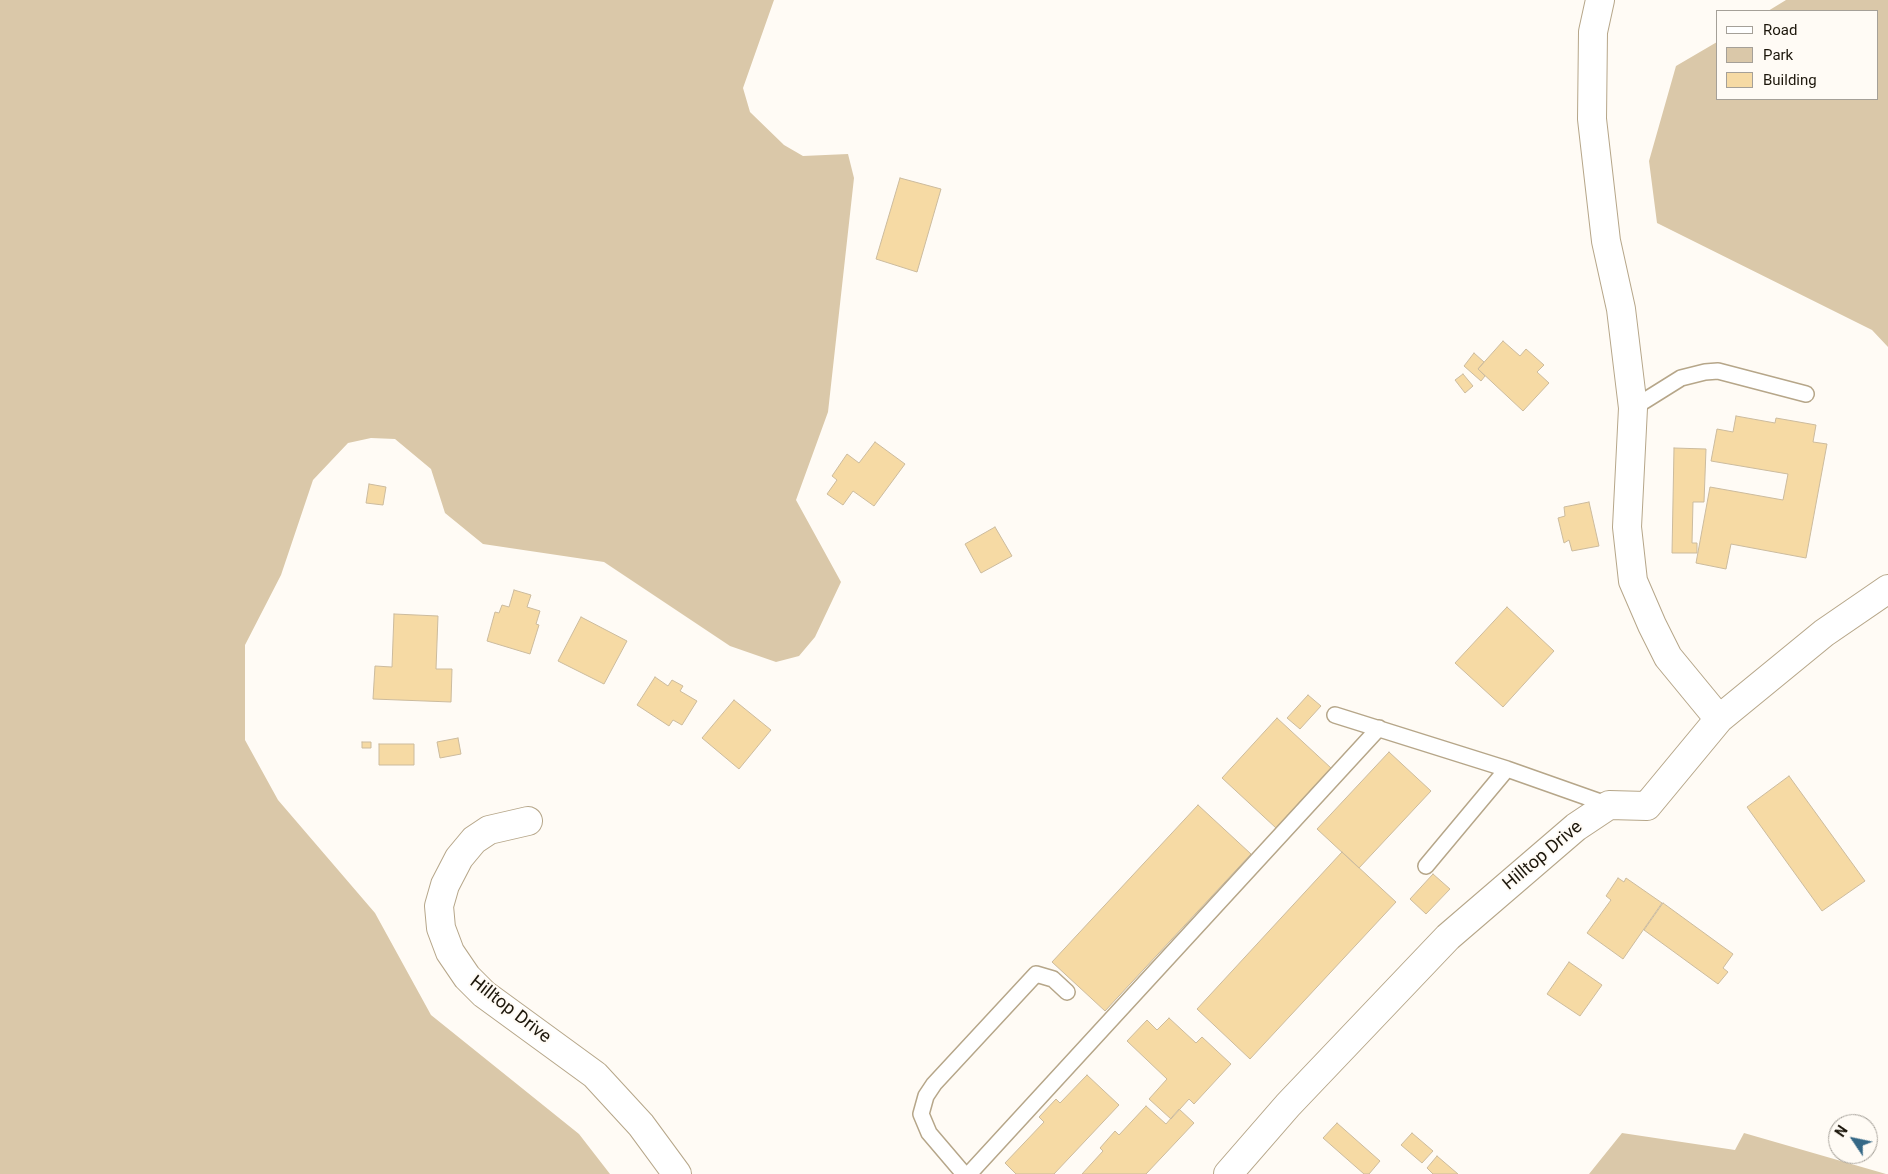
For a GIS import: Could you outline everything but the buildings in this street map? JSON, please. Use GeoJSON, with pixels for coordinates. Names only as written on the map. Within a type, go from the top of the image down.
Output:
{"type":"FeatureCollection","features":[{"type":"Feature","properties":{"kind":"street"},"geometry":{"type":"LineString","coordinates":[[1600,0],[1593,32],[1592,119],[1606,241],[1620,309],[1633,408],[1627,527],[1633,581],[1668,658],[1719,719]]}},
{"type":"Feature","properties":{"kind":"street"},"geometry":{"type":"LineString","coordinates":[[1609,805],[1647,806],[1719,719],[1824,633],[1888,589]]}},
{"type":"Feature","properties":{"kind":"street","name":"Hilltop Drive"},"geometry":{"type":"LineString","coordinates":[[1228,1174],[1288,1105],[1448,937],[1576,827],[1609,805]]}},
{"type":"Feature","properties":{"kind":"street","name":"Hilltop Drive"},"geometry":{"type":"LineString","coordinates":[[528,821],[489,830],[474,840],[459,858],[445,885],[439,906],[441,928],[450,952],[467,976],[484,994],[595,1075],[641,1125],[677,1174]]}},
{"type":"Feature","properties":{"kind":"lane"},"geometry":{"type":"LineString","coordinates":[[1633,408],[1681,378],[1705,372],[1718,371],[1806,394]]}},
{"type":"Feature","properties":{"kind":"lane"},"geometry":{"type":"LineString","coordinates":[[1335,715],[1507,769],[1609,805]]}},
{"type":"Feature","properties":{"kind":"lane"},"geometry":{"type":"LineString","coordinates":[[970,1174],[1379,728]]}},
{"type":"Feature","properties":{"kind":"lane"},"geometry":{"type":"LineString","coordinates":[[1426,866],[1507,769]]}},
{"type":"Feature","properties":{"kind":"lane"},"geometry":{"type":"LineString","coordinates":[[964,1174],[929,1133],[921,1114],[926,1096],[934,1084],[1036,974],[1052,979],[1067,992]]}},
{"type":"Feature","properties":{"kind":"green space"},"geometry":{"type":"Polygon","coordinates":[[[0,0],[774,0],[743,88],[750,112],[784,145],[803,156],[848,154],[854,178],[828,412],[796,500],[841,582],[815,637],[799,656],[776,662],[730,646],[604,562],[483,544],[445,513],[431,469],[395,439],[371,438],[348,443],[313,480],[281,575],[245,645],[245,740],[278,800],[375,913],[431,1015],[579,1134],[610,1174],[0,1174],[0,0]]]}},
{"type":"Feature","properties":{"kind":"green space"},"geometry":{"type":"Polygon","coordinates":[[[1786,0],[1888,0],[1888,347],[1872,330],[1657,223],[1649,161],[1676,66],[1716,43],[1716,100],[1878,100],[1878,10],[1770,10],[1786,0]]]}},
{"type":"Feature","properties":{"kind":"green space"},"geometry":{"type":"Polygon","coordinates":[[[1622,1133],[1735,1150],[1744,1133],[1828,1157],[1828,1164],[1851,1164],[1886,1174],[1589,1174],[1622,1133]]]}}]}
